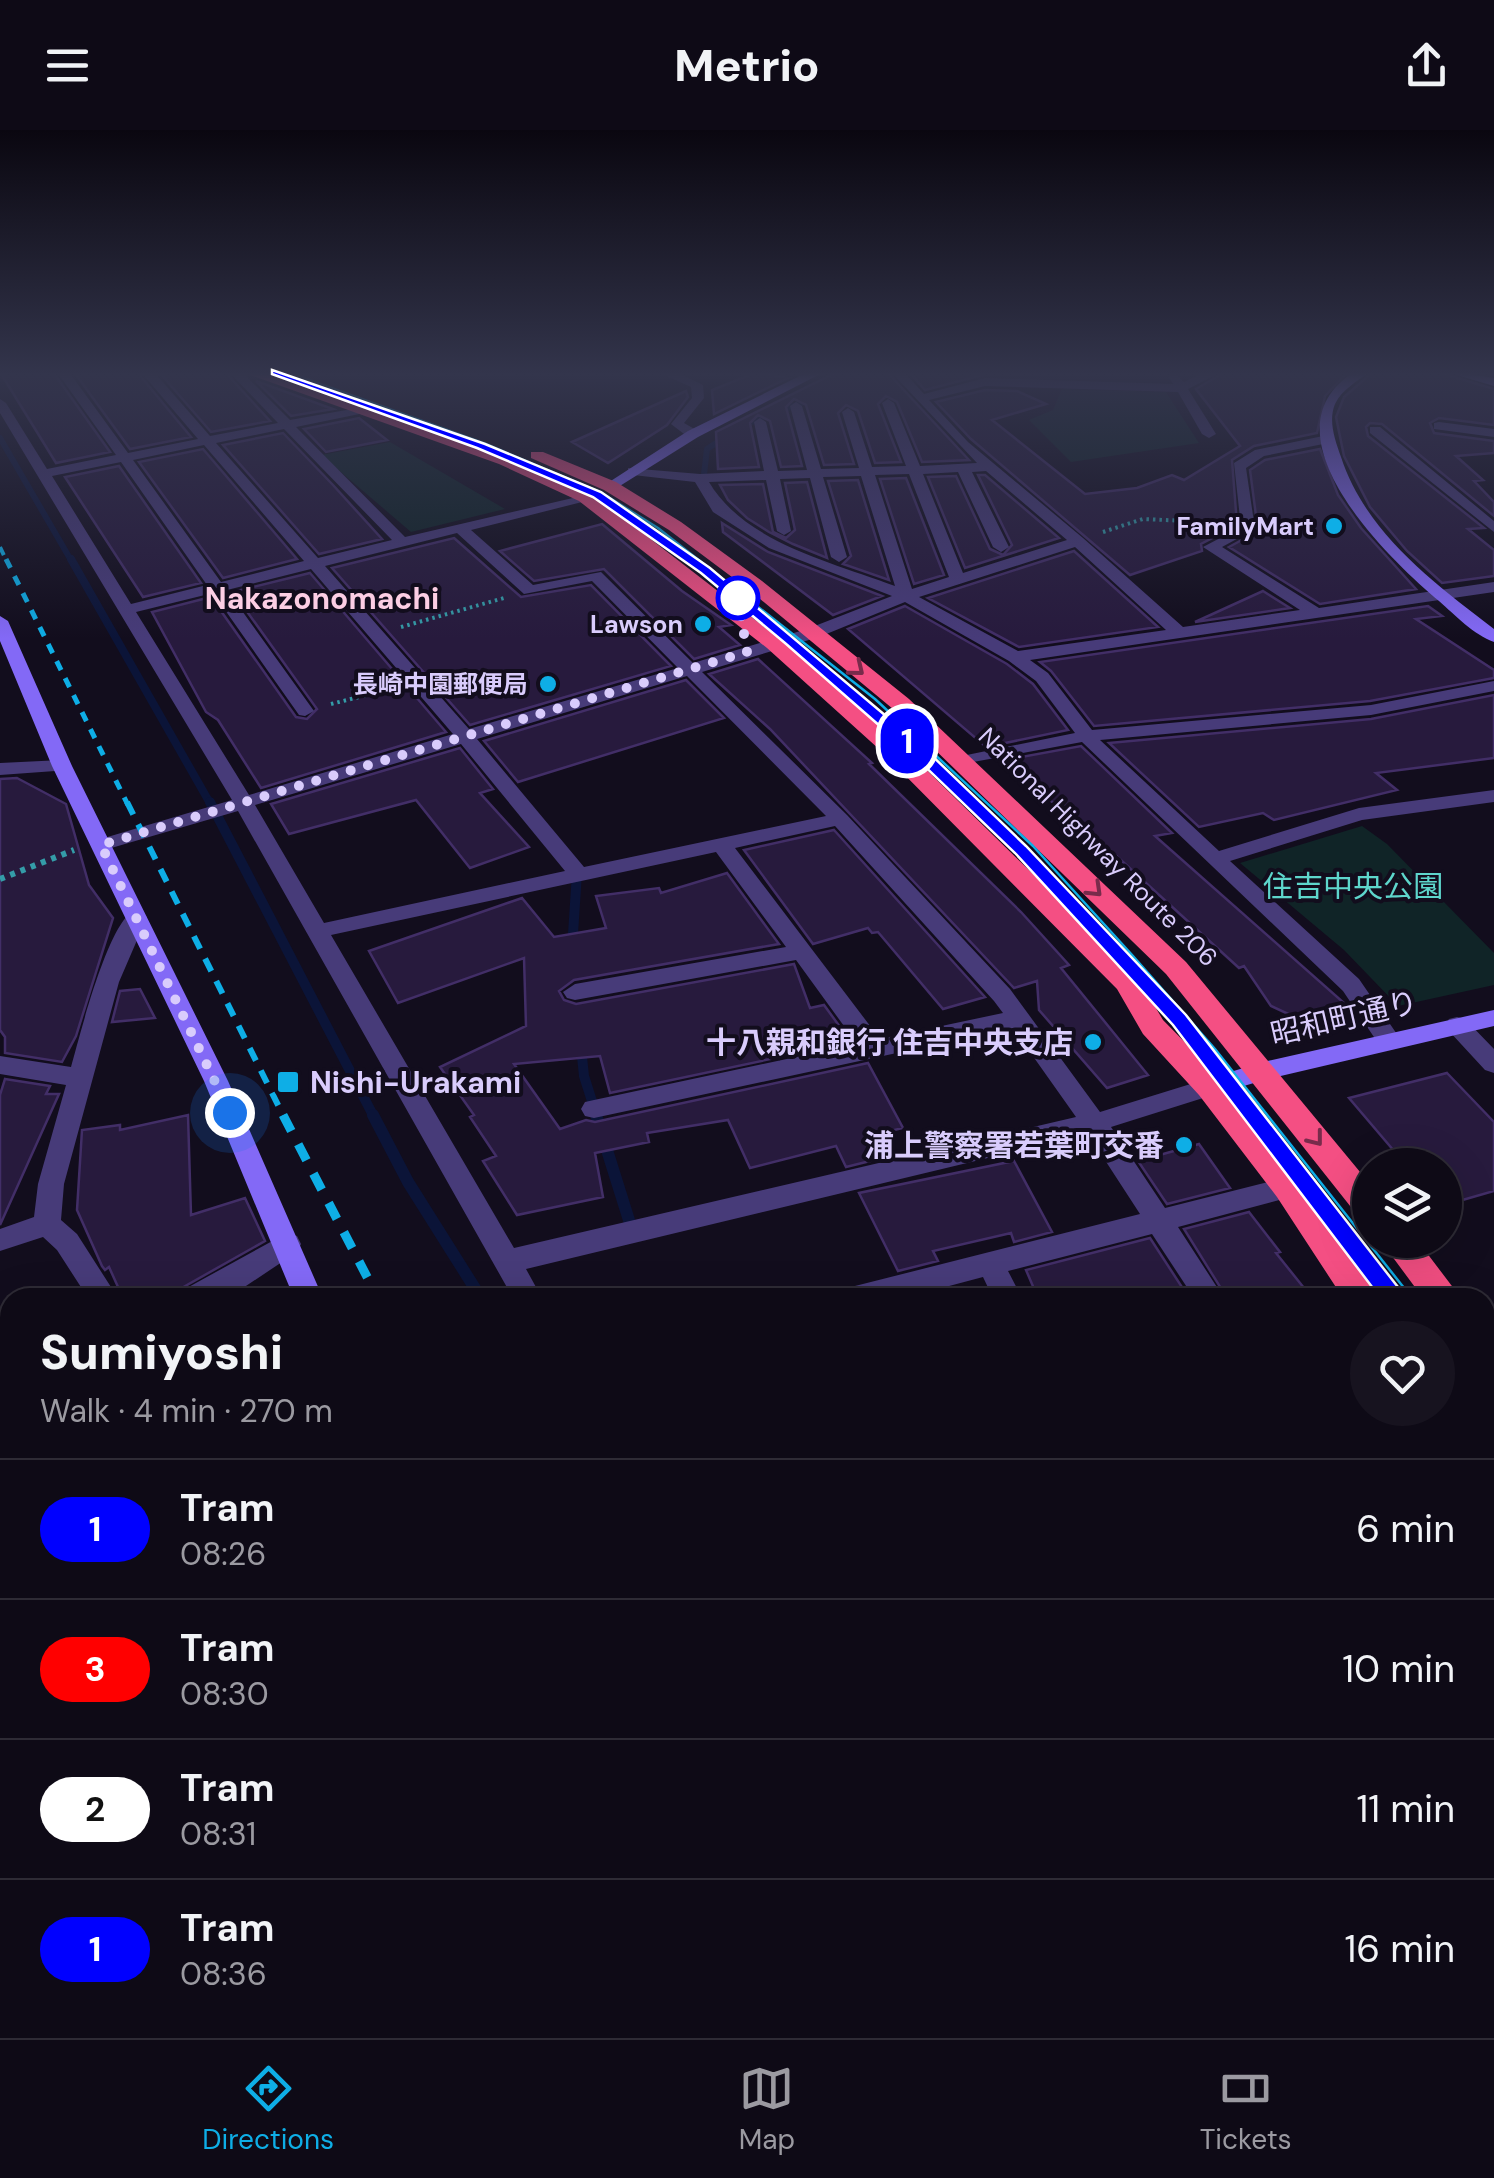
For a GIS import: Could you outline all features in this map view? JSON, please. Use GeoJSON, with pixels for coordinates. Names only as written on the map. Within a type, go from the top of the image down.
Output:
{"type":"FeatureCollection","features":[{"type":"Feature","properties":{"kind":"highway"},"geometry":{"type":"LineString","coordinates":[[504,461],[585,498],[637,534],[774,644],[888,745],[1126,982],[1152,1027],[1210,1087],[1288,1188],[1356,1288]]}},
{"type":"Feature","properties":{"kind":"highway","name":"National Highway Route 206"},"geometry":{"type":"LineString","coordinates":[[550,461],[610,486],[675,526],[902,704],[1176,968],[1352,1183]]}},
{"type":"Feature","properties":{"kind":"highway"},"geometry":{"type":"LineString","coordinates":[[1412,1258],[1436,1288]]}},
{"type":"Feature","properties":{"kind":"street"},"geometry":{"type":"LineString","coordinates":[[35,461],[242,800],[522,1288]]}},
{"type":"Feature","properties":{"kind":"street"},"geometry":{"type":"LineString","coordinates":[[43,474],[109,461]]}},
{"type":"Feature","properties":{"kind":"street"},"geometry":{"type":"LineString","coordinates":[[126,461],[305,711]]}},
{"type":"Feature","properties":{"kind":"street"},"geometry":{"type":"LineString","coordinates":[[222,461],[465,736],[578,873]]}},
{"type":"Feature","properties":{"kind":"street"},"geometry":{"type":"LineString","coordinates":[[321,461],[401,542]]}},
{"type":"Feature","properties":{"kind":"street"},"geometry":{"type":"LineString","coordinates":[[610,486],[649,461]]}},
{"type":"Feature","properties":{"kind":"street"},"geometry":{"type":"LineString","coordinates":[[767,461],[784,531]]}},
{"type":"Feature","properties":{"kind":"street"},"geometry":{"type":"LineString","coordinates":[[813,461],[839,557]]}},
{"type":"Feature","properties":{"kind":"street"},"geometry":{"type":"LineString","coordinates":[[864,461],[906,596]]}},
{"type":"Feature","properties":{"kind":"street"},"geometry":{"type":"LineString","coordinates":[[911,461],[958,580]]}},
{"type":"Feature","properties":{"kind":"street"},"geometry":{"type":"LineString","coordinates":[[983,461],[1180,634]]}},
{"type":"Feature","properties":{"kind":"street"},"geometry":{"type":"LineString","coordinates":[[1247,461],[1239,466],[1238,482],[1250,510],[1248,529],[1211,547],[1319,615]]}},
{"type":"Feature","properties":{"kind":"street"},"geometry":{"type":"LineString","coordinates":[[1336,461],[1348,494],[1375,531],[1441,596],[1494,637]]}},
{"type":"Feature","properties":{"kind":"street"},"geometry":{"type":"LineString","coordinates":[[1413,461],[1494,528]]}},
{"type":"Feature","properties":{"kind":"street"},"geometry":{"type":"LineString","coordinates":[[633,471],[700,478],[989,467]]}},
{"type":"Feature","properties":{"kind":"street"},"geometry":{"type":"LineString","coordinates":[[963,468],[1001,547]]}},
{"type":"Feature","properties":{"kind":"street"},"geometry":{"type":"LineString","coordinates":[[700,478],[718,509],[774,544],[906,596],[1015,657],[1042,677],[1086,736],[1351,985],[1389,1040]]}},
{"type":"Feature","properties":{"kind":"street"},"geometry":{"type":"LineString","coordinates":[[126,610],[585,498]]}},
{"type":"Feature","properties":{"kind":"street"},"geometry":{"type":"LineString","coordinates":[[460,528],[530,592],[595,575],[840,819],[1002,995],[1094,1123],[1203,1288]]}},
{"type":"Feature","properties":{"kind":"street"},"geometry":{"type":"LineString","coordinates":[[100,842],[813,633],[906,596],[1078,541]]}},
{"type":"Feature","properties":{"kind":"street"},"geometry":{"type":"LineString","coordinates":[[1015,657],[1494,587]]}},
{"type":"Feature","properties":{"kind":"street"},"geometry":{"type":"LineString","coordinates":[[0,621],[62,766],[216,1080],[306,1288]]}},
{"type":"Feature","properties":{"kind":"street"},"geometry":{"type":"LineString","coordinates":[[964,761],[1086,736],[1371,710],[1494,686]]}},
{"type":"Feature","properties":{"kind":"street"},"geometry":{"type":"LineString","coordinates":[[0,770],[62,766]]}},
{"type":"Feature","properties":{"kind":"street"},"geometry":{"type":"LineString","coordinates":[[1214,859],[1359,814],[1494,796]]}},
{"type":"Feature","properties":{"kind":"street"},"geometry":{"type":"LineString","coordinates":[[318,931],[840,819]]}},
{"type":"Feature","properties":{"kind":"street"},"geometry":{"type":"LineString","coordinates":[[722,845],[874,1050]]}},
{"type":"Feature","properties":{"kind":"street"},"geometry":{"type":"LineString","coordinates":[[48,1224],[51,1184],[107,982],[136,917]]}},
{"type":"Feature","properties":{"kind":"street"},"geometry":{"type":"LineString","coordinates":[[575,992],[801,952]]}},
{"type":"Feature","properties":{"kind":"street"},"geometry":{"type":"LineString","coordinates":[[594,1109],[1019,1018]]}},
{"type":"Feature","properties":{"kind":"street","name":"昭和町通り"},"geometry":{"type":"LineString","coordinates":[[1210,1087],[1389,1040],[1494,1018]]}},
{"type":"Feature","properties":{"kind":"street"},"geometry":{"type":"LineString","coordinates":[[1457,1025],[1494,1064]]}},
{"type":"Feature","properties":{"kind":"street"},"geometry":{"type":"LineString","coordinates":[[0,1065],[80,1078]]}},
{"type":"Feature","properties":{"kind":"street"},"geometry":{"type":"LineString","coordinates":[[505,1262],[1094,1123],[1210,1087]]}},
{"type":"Feature","properties":{"kind":"street"},"geometry":{"type":"LineString","coordinates":[[894,1288],[1288,1188]]}},
{"type":"Feature","properties":{"kind":"street"},"geometry":{"type":"LineString","coordinates":[[0,1240],[48,1224]]}},
{"type":"Feature","properties":{"kind":"street"},"geometry":{"type":"LineString","coordinates":[[48,1224],[67,1242],[97,1288]]}},
{"type":"Feature","properties":{"kind":"street"},"geometry":{"type":"LineString","coordinates":[[218,1288],[286,1244]]}},
{"type":"Feature","properties":{"kind":"street"},"geometry":{"type":"LineString","coordinates":[[990,1263],[1003,1288]]}},
{"type":"Feature","properties":{"kind":"path"},"geometry":{"type":"LineString","coordinates":[[1078,541],[1143,519],[1178,518],[1248,529]]}},
{"type":"Feature","properties":{"kind":"path"},"geometry":{"type":"LineString","coordinates":[[374,634],[530,592]]}},
{"type":"Feature","properties":{"kind":"path"},"geometry":{"type":"LineString","coordinates":[[305,711],[417,683]]}},
{"type":"Feature","properties":{"kind":"path"},"geometry":{"type":"LineString","coordinates":[[0,878],[100,842]]}},
{"type":"Feature","properties":{"kind":"green space"},"geometry":{"type":"Polygon","coordinates":[[[328,461],[423,461],[505,509],[411,532],[328,461]]]}},
{"type":"Feature","properties":{"kind":"green space","name":"住吉中央公園"},"geometry":{"type":"Polygon","coordinates":[[[1362,826],[1387,844],[1494,953],[1494,985],[1398,1006],[1344,950],[1240,863],[1362,826]]]}},
{"type":"Feature","properties":{"kind":"building"},"geometry":{"type":"Polygon","coordinates":[[[213,461],[297,559],[223,578],[139,462],[213,461]]]}},
{"type":"Feature","properties":{"kind":"building"},"geometry":{"type":"Polygon","coordinates":[[[237,461],[310,461],[382,539],[319,554],[237,461]]]}},
{"type":"Feature","properties":{"kind":"building"},"geometry":{"type":"Polygon","coordinates":[[[718,461],[758,461],[759,467],[718,469],[718,461]]]}},
{"type":"Feature","properties":{"kind":"building"},"geometry":{"type":"Polygon","coordinates":[[[780,461],[801,461],[802,466],[781,467],[780,461]]]}},
{"type":"Feature","properties":{"kind":"building"},"geometry":{"type":"Polygon","coordinates":[[[823,461],[854,464],[824,465],[823,461]]]}},
{"type":"Feature","properties":{"kind":"building"},"geometry":{"type":"Polygon","coordinates":[[[997,461],[1044,461],[1085,494],[1137,488],[1172,475],[1184,480],[1215,461],[1232,461],[1237,525],[1201,544],[1202,551],[1130,575],[997,461]]]}},
{"type":"Feature","properties":{"kind":"building"},"geometry":{"type":"Polygon","coordinates":[[[1263,461],[1325,461],[1338,495],[1361,528],[1416,589],[1320,604],[1229,547],[1258,531],[1250,470],[1263,461]]]}},
{"type":"Feature","properties":{"kind":"building"},"geometry":{"type":"Polygon","coordinates":[[[1347,461],[1400,461],[1484,528],[1468,529],[1494,550],[1494,576],[1442,583],[1407,551],[1370,507],[1347,461]]]}},
{"type":"Feature","properties":{"kind":"building"},"geometry":{"type":"Polygon","coordinates":[[[1427,461],[1462,461],[1483,480],[1474,481],[1494,502],[1494,516],[1427,461]]]}},
{"type":"Feature","properties":{"kind":"building"},"geometry":{"type":"Polygon","coordinates":[[[119,466],[201,583],[143,597],[65,477],[119,466]]]}},
{"type":"Feature","properties":{"kind":"building"},"geometry":{"type":"Polygon","coordinates":[[[978,475],[985,475],[1059,538],[965,568],[928,477],[956,476],[990,549],[1003,555],[1012,545],[978,475]]]}},
{"type":"Feature","properties":{"kind":"building"},"geometry":{"type":"Polygon","coordinates":[[[906,478],[944,575],[914,584],[880,479],[906,478]]]}},
{"type":"Feature","properties":{"kind":"building"},"geometry":{"type":"Polygon","coordinates":[[[858,480],[889,580],[843,564],[851,556],[828,481],[858,480]]]}},
{"type":"Feature","properties":{"kind":"building"},"geometry":{"type":"Polygon","coordinates":[[[807,482],[827,558],[769,532],[747,518],[728,500],[720,485],[763,484],[773,532],[786,538],[795,530],[785,483],[807,482]]]}},
{"type":"Feature","properties":{"kind":"building"},"geometry":{"type":"Polygon","coordinates":[[[722,523],[768,552],[882,596],[833,615],[723,532],[722,523]]]}},
{"type":"Feature","properties":{"kind":"building"},"geometry":{"type":"Polygon","coordinates":[[[602,524],[682,591],[731,625],[719,627],[740,645],[694,659],[604,569],[534,581],[500,551],[602,524]]]}},
{"type":"Feature","properties":{"kind":"building"},"geometry":{"type":"Polygon","coordinates":[[[454,538],[521,597],[591,585],[671,666],[470,725],[332,568],[454,538]]]}},
{"type":"Feature","properties":{"kind":"building"},"geometry":{"type":"Polygon","coordinates":[[[1074,551],[1158,627],[1019,647],[928,598],[1074,551]]]}},
{"type":"Feature","properties":{"kind":"building"},"geometry":{"type":"Polygon","coordinates":[[[310,573],[446,732],[261,788],[218,720],[206,712],[152,612],[211,597],[296,717],[307,719],[317,709],[233,592],[310,573]]]}},
{"type":"Feature","properties":{"kind":"building"},"geometry":{"type":"Polygon","coordinates":[[[1263,591],[1290,608],[1195,622],[1263,591]]]}},
{"type":"Feature","properties":{"kind":"building"},"geometry":{"type":"Polygon","coordinates":[[[905,606],[1007,664],[1033,684],[1068,730],[986,747],[848,629],[905,606]]]}},
{"type":"Feature","properties":{"kind":"building"},"geometry":{"type":"Polygon","coordinates":[[[1428,606],[1442,616],[1416,619],[1494,670],[1494,678],[1370,701],[1094,726],[1040,662],[1428,606]]]}},
{"type":"Feature","properties":{"kind":"building"},"geometry":{"type":"Polygon","coordinates":[[[758,659],[872,763],[869,764],[1021,912],[1069,965],[1061,968],[1148,1075],[1107,1088],[1039,1010],[1037,981],[1014,988],[770,729],[709,674],[758,659]]]}},
{"type":"Feature","properties":{"kind":"building"},"geometry":{"type":"Polygon","coordinates":[[[686,680],[724,718],[518,782],[484,741],[686,680]]]}},
{"type":"Feature","properties":{"kind":"building"},"geometry":{"type":"Polygon","coordinates":[[[1494,695],[1494,758],[1376,773],[1397,790],[1274,820],[1263,813],[1199,827],[1109,743],[1371,719],[1494,695]]]}},
{"type":"Feature","properties":{"kind":"building"},"geometry":{"type":"Polygon","coordinates":[[[1081,746],[1172,833],[1155,836],[1344,1003],[1299,1019],[1271,1006],[1244,966],[1239,968],[1088,830],[1000,761],[1081,746]]]}},
{"type":"Feature","properties":{"kind":"building"},"geometry":{"type":"Polygon","coordinates":[[[460,748],[493,789],[480,793],[529,847],[470,868],[416,800],[289,834],[271,804],[460,748]]]}},
{"type":"Feature","properties":{"kind":"building"},"geometry":{"type":"Polygon","coordinates":[[[17,778],[66,804],[89,885],[113,918],[76,1036],[62,1062],[5,1053],[5,1037],[0,1030],[0,779],[17,778]]]}},
{"type":"Feature","properties":{"kind":"building"},"geometry":{"type":"Polygon","coordinates":[[[834,830],[985,997],[943,1009],[878,932],[872,933],[868,928],[813,944],[744,850],[834,830]]]}},
{"type":"Feature","properties":{"kind":"building"},"geometry":{"type":"Polygon","coordinates":[[[727,873],[779,944],[574,980],[559,991],[564,1000],[576,1004],[794,964],[810,1008],[824,1005],[851,1042],[610,1093],[600,1056],[514,1064],[560,1129],[586,1120],[595,1122],[868,1063],[903,1128],[869,1136],[874,1160],[846,1167],[836,1146],[750,1168],[728,1120],[647,1133],[649,1142],[595,1153],[603,1197],[517,1215],[483,1161],[496,1156],[470,1117],[474,1115],[440,1067],[526,1026],[524,958],[398,1003],[369,951],[522,898],[554,937],[606,928],[596,896],[659,888],[661,893],[727,873]]]}},
{"type":"Feature","properties":{"kind":"building"},"geometry":{"type":"Polygon","coordinates":[[[140,989],[155,1018],[112,1022],[120,991],[140,989]]]}},
{"type":"Feature","properties":{"kind":"building"},"geometry":{"type":"Polygon","coordinates":[[[1447,1073],[1494,1122],[1494,1191],[1462,1200],[1462,1148],[1392,1148],[1349,1098],[1447,1073]]]}},
{"type":"Feature","properties":{"kind":"building"},"geometry":{"type":"Polygon","coordinates":[[[5,1079],[50,1086],[46,1094],[59,1094],[0,1225],[0,1095],[5,1079]]]}},
{"type":"Feature","properties":{"kind":"building"},"geometry":{"type":"Polygon","coordinates":[[[188,1115],[191,1215],[245,1198],[265,1241],[182,1288],[118,1288],[109,1267],[105,1270],[102,1266],[77,1210],[82,1130],[120,1125],[120,1130],[188,1115]]]}},
{"type":"Feature","properties":{"kind":"building"},"geometry":{"type":"Polygon","coordinates":[[[1199,1144],[1230,1188],[1167,1204],[1138,1161],[1199,1144]]]}},
{"type":"Feature","properties":{"kind":"building"},"geometry":{"type":"Polygon","coordinates":[[[1014,1161],[1052,1232],[1014,1242],[1011,1233],[933,1251],[938,1261],[898,1271],[859,1193],[1014,1161]]]}},
{"type":"Feature","properties":{"kind":"building"},"geometry":{"type":"Polygon","coordinates":[[[1249,1212],[1304,1288],[1221,1288],[1184,1229],[1249,1212]]]}},
{"type":"Feature","properties":{"kind":"building"},"geometry":{"type":"Polygon","coordinates":[[[1150,1238],[1182,1288],[1034,1288],[1026,1270],[1150,1238]]]}},
{"type":"Feature","properties":{"kind":"waterway"},"geometry":{"type":"LineString","coordinates":[[13,461],[72,562]]}},
{"type":"Feature","properties":{"kind":"waterway"},"geometry":{"type":"LineString","coordinates":[[704,474],[706,461]]}},
{"type":"Feature","properties":{"kind":"waterway"},"geometry":{"type":"LineString","coordinates":[[71,559],[211,805]]}},
{"type":"Feature","properties":{"kind":"waterway"},"geometry":{"type":"LineString","coordinates":[[210,802],[374,1117]]}},
{"type":"Feature","properties":{"kind":"waterway"},"geometry":{"type":"LineString","coordinates":[[572,949],[577,873]]}},
{"type":"Feature","properties":{"kind":"waterway"},"geometry":{"type":"LineString","coordinates":[[581,1047],[584,1076],[597,1117]]}},
{"type":"Feature","properties":{"kind":"waterway"},"geometry":{"type":"LineString","coordinates":[[373,1115],[408,1182],[475,1288]]}},
{"type":"Feature","properties":{"kind":"waterway"},"geometry":{"type":"LineString","coordinates":[[596,1115],[633,1233]]}},
{"type":"Feature","properties":{"kind":"tram line","name":"1"},"geometry":{"type":"LineString","coordinates":[[518,461],[597,495],[706,570],[918,752],[1020,850],[1180,1020],[1385,1288]]}},
{"type":"Feature","properties":{"kind":"tram line"},"geometry":{"type":"LineString","coordinates":[[526,461],[602,493],[658,528],[875,699],[1033,846],[1215,1049],[1404,1288]]}},
{"type":"Feature","properties":{"kind":"railway"},"geometry":{"type":"LineString","coordinates":[[0,547],[7,562]]}},
{"type":"Feature","properties":{"kind":"railway"},"geometry":{"type":"LineString","coordinates":[[6,559],[128,805]]}},
{"type":"Feature","properties":{"kind":"railway"},"geometry":{"type":"LineString","coordinates":[[127,802],[283,1115]]}},
{"type":"Feature","properties":{"kind":"railway"},"geometry":{"type":"LineString","coordinates":[[283,1115],[373,1288]]}},
{"type":"Feature","properties":{"kind":"place","name":"FamilyMart"},"geometry":{"type":"Point","coordinates":[1334,526]}},
{"type":"Feature","properties":{"kind":"place","name":"Lawson"},"geometry":{"type":"Point","coordinates":[703,624]}},
{"type":"Feature","properties":{"kind":"place","name":"長崎中園郵便局"},"geometry":{"type":"Point","coordinates":[548,684]}},
{"type":"Feature","properties":{"kind":"place","name":"十八親和銀行 住吉中央支店"},"geometry":{"type":"Point","coordinates":[1093,1042]}},
{"type":"Feature","properties":{"kind":"place","name":"Nishi-Urakami"},"geometry":{"type":"Point","coordinates":[288,1082]}},
{"type":"Feature","properties":{"kind":"place","name":"浦上警察署若葉町交番"},"geometry":{"type":"Point","coordinates":[1184,1145]}},
{"type":"Feature","properties":{"kind":"district","name":"Nakazonomachi"},"geometry":{"type":"Point","coordinates":[322,598]}},
{"type":"Feature","properties":{"kind":"route"},"geometry":{"type":"LineString","coordinates":[[230,1113],[101,845],[747,652],[738,598]]}}]}
